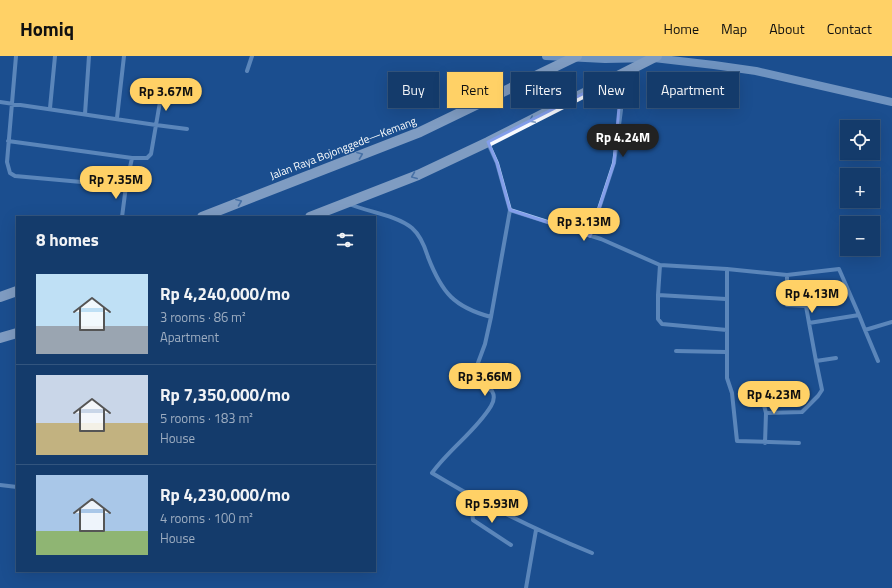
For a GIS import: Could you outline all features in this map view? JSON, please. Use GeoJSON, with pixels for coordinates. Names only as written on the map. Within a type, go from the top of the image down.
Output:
{"type":"FeatureCollection","features":[{"type":"Feature","properties":{"kind":"highway","name":"Jalan Raya Bojonggede—Kemang"},"geometry":{"type":"LineString","coordinates":[[205,216],[420,132],[575,57]]}},
{"type":"Feature","properties":{"kind":"highway"},"geometry":{"type":"LineString","coordinates":[[626,72],[655,57]]}},
{"type":"Feature","properties":{"kind":"highway"},"geometry":{"type":"LineString","coordinates":[[313,216],[418,175],[488,142],[584,93]]}},
{"type":"Feature","properties":{"kind":"highway"},"geometry":{"type":"LineString","coordinates":[[0,297],[16,291]]}},
{"type":"Feature","properties":{"kind":"highway"},"geometry":{"type":"LineString","coordinates":[[0,338],[16,332]]}},
{"type":"Feature","properties":{"kind":"main road"},"geometry":{"type":"LineString","coordinates":[[546,56],[655,57],[756,70],[892,102]]}},
{"type":"Feature","properties":{"kind":"street"},"geometry":{"type":"LineString","coordinates":[[16,56],[8,142],[7,165],[10,173],[15,176],[126,186]]}},
{"type":"Feature","properties":{"kind":"street"},"geometry":{"type":"LineString","coordinates":[[50,108],[55,56]]}},
{"type":"Feature","properties":{"kind":"street"},"geometry":{"type":"LineString","coordinates":[[85,114],[89,56]]}},
{"type":"Feature","properties":{"kind":"street"},"geometry":{"type":"LineString","coordinates":[[117,118],[124,56]]}},
{"type":"Feature","properties":{"kind":"street"},"geometry":{"type":"LineString","coordinates":[[247,71],[252,56]]}},
{"type":"Feature","properties":{"kind":"street"},"geometry":{"type":"LineString","coordinates":[[8,142],[132,158],[147,158],[150,156],[161,96]]}},
{"type":"Feature","properties":{"kind":"street"},"geometry":{"type":"LineString","coordinates":[[0,102],[50,108],[187,129]]}},
{"type":"Feature","properties":{"kind":"street"},"geometry":{"type":"LineString","coordinates":[[590,236],[614,163],[621,108]]}},
{"type":"Feature","properties":{"kind":"street"},"geometry":{"type":"LineString","coordinates":[[488,142],[497,162],[510,210],[491,318],[485,344],[472,379],[493,393],[494,398],[492,406],[432,473],[479,501],[536,530],[592,554]]}},
{"type":"Feature","properties":{"kind":"street"},"geometry":{"type":"LineString","coordinates":[[122,216],[126,186],[132,158]]}},
{"type":"Feature","properties":{"kind":"street"},"geometry":{"type":"LineString","coordinates":[[346,203],[396,219],[412,228],[421,240],[441,285],[451,297],[468,310],[491,318]]}},
{"type":"Feature","properties":{"kind":"street"},"geometry":{"type":"LineString","coordinates":[[510,210],[590,236],[660,265],[727,269],[787,275],[838,269],[878,361]]}},
{"type":"Feature","properties":{"kind":"street"},"geometry":{"type":"LineString","coordinates":[[660,265],[658,319],[662,324],[727,330]]}},
{"type":"Feature","properties":{"kind":"street"},"geometry":{"type":"LineString","coordinates":[[727,269],[727,378],[732,393],[737,441],[798,443]]}},
{"type":"Feature","properties":{"kind":"street"},"geometry":{"type":"LineString","coordinates":[[766,413],[802,412],[822,390],[806,306],[787,305],[787,275]]}},
{"type":"Feature","properties":{"kind":"street"},"geometry":{"type":"LineString","coordinates":[[658,295],[726,299]]}},
{"type":"Feature","properties":{"kind":"street"},"geometry":{"type":"LineString","coordinates":[[809,323],[858,315]]}},
{"type":"Feature","properties":{"kind":"street"},"geometry":{"type":"LineString","coordinates":[[865,330],[892,322]]}},
{"type":"Feature","properties":{"kind":"street"},"geometry":{"type":"LineString","coordinates":[[676,351],[726,352]]}},
{"type":"Feature","properties":{"kind":"street"},"geometry":{"type":"LineString","coordinates":[[816,361],[836,358]]}},
{"type":"Feature","properties":{"kind":"street"},"geometry":{"type":"LineString","coordinates":[[760,390],[766,413],[765,443]]}},
{"type":"Feature","properties":{"kind":"street"},"geometry":{"type":"LineString","coordinates":[[0,485],[16,487]]}},
{"type":"Feature","properties":{"kind":"street"},"geometry":{"type":"LineString","coordinates":[[479,501],[472,511],[473,520],[511,545]]}},
{"type":"Feature","properties":{"kind":"street"},"geometry":{"type":"LineString","coordinates":[[526,588],[536,530]]}},
{"type":"Feature","properties":{"kind":"highlighted area"},"geometry":{"type":"Polygon","coordinates":[[[622,74],[614,163],[590,236],[510,210],[497,163],[488,142],[622,74]]]}}]}
